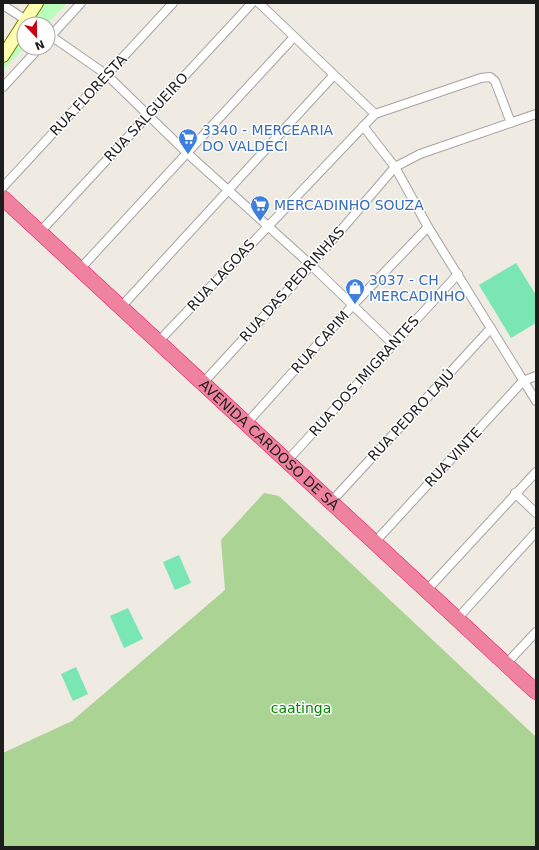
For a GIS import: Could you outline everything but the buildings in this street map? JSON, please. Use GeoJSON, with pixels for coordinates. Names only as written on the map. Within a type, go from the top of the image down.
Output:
{"type":"FeatureCollection","features":[{"type":"Feature","properties":{"kind":"highway","name":"AVENIDA CARDOSO DE SÁ"},"geometry":{"type":"LineString","coordinates":[[3,198],[536,692]]}},
{"type":"Feature","properties":{"kind":"street"},"geometry":{"type":"LineString","coordinates":[[29,16],[37,3]]}},
{"type":"Feature","properties":{"kind":"street"},"geometry":{"type":"LineString","coordinates":[[56,30],[81,3]]}},
{"type":"Feature","properties":{"kind":"street","name":"RUA FLORESTA"},"geometry":{"type":"LineString","coordinates":[[3,187],[173,3]]}},
{"type":"Feature","properties":{"kind":"street","name":"RUA SALGUEIRO"},"geometry":{"type":"LineString","coordinates":[[40,232],[252,3]]}},
{"type":"Feature","properties":{"kind":"street"},"geometry":{"type":"LineString","coordinates":[[260,3],[333,76],[375,114]]}},
{"type":"Feature","properties":{"kind":"street"},"geometry":{"type":"LineString","coordinates":[[3,5],[20,16]]}},
{"type":"Feature","properties":{"kind":"street"},"geometry":{"type":"LineString","coordinates":[[3,56],[16,36]]}},
{"type":"Feature","properties":{"kind":"street"},"geometry":{"type":"LineString","coordinates":[[80,269],[294,38]]}},
{"type":"Feature","properties":{"kind":"street"},"geometry":{"type":"LineString","coordinates":[[56,42],[107,76],[187,153],[311,265],[392,344]]}},
{"type":"Feature","properties":{"kind":"street"},"geometry":{"type":"LineString","coordinates":[[3,87],[32,56]]}},
{"type":"Feature","properties":{"kind":"street"},"geometry":{"type":"LineString","coordinates":[[120,307],[333,76]]}},
{"type":"Feature","properties":{"kind":"street","name":"RUA LAGOAS"},"geometry":{"type":"LineString","coordinates":[[158,342],[375,114],[486,77],[493,78],[511,123]]}},
{"type":"Feature","properties":{"kind":"street"},"geometry":{"type":"LineString","coordinates":[[395,167],[420,154],[536,114]]}},
{"type":"Feature","properties":{"kind":"street"},"geometry":{"type":"LineString","coordinates":[[363,126],[395,167],[428,227],[536,401]]}},
{"type":"Feature","properties":{"kind":"street","name":"RUA DAS PEDRINHAS"},"geometry":{"type":"LineString","coordinates":[[203,383],[311,265],[395,167]]}},
{"type":"Feature","properties":{"kind":"street","name":"RUA CAPIM"},"geometry":{"type":"LineString","coordinates":[[247,423],[353,305],[428,227]]}},
{"type":"Feature","properties":{"kind":"street","name":"RUA DOS IMIGRANTES"},"geometry":{"type":"LineString","coordinates":[[287,461],[392,344],[458,274]]}},
{"type":"Feature","properties":{"kind":"street","name":"RUA PEDRO LAJÚ"},"geometry":{"type":"LineString","coordinates":[[331,502],[491,328]]}},
{"type":"Feature","properties":{"kind":"street","name":"RUA VINTE"},"geometry":{"type":"LineString","coordinates":[[374,543],[524,381],[536,376]]}},
{"type":"Feature","properties":{"kind":"street"},"geometry":{"type":"LineString","coordinates":[[427,590],[536,472]]}},
{"type":"Feature","properties":{"kind":"street"},"geometry":{"type":"LineString","coordinates":[[515,493],[536,514]]}},
{"type":"Feature","properties":{"kind":"street"},"geometry":{"type":"LineString","coordinates":[[457,619],[536,532]]}},
{"type":"Feature","properties":{"kind":"street"},"geometry":{"type":"LineString","coordinates":[[506,664],[536,632]]}},
{"type":"Feature","properties":{"kind":"green space"},"geometry":{"type":"Polygon","coordinates":[[[41,3],[67,3],[55,16],[32,16],[41,3]]]}},
{"type":"Feature","properties":{"kind":"green space"},"geometry":{"type":"Polygon","coordinates":[[[16,40],[16,56],[3,70],[3,59],[16,40]]]}},
{"type":"Feature","properties":{"kind":"green space"},"geometry":{"type":"Polygon","coordinates":[[[516,263],[536,295],[536,323],[511,338],[479,285],[516,263]]]}},
{"type":"Feature","properties":{"kind":"green space","name":"caatinga"},"geometry":{"type":"Polygon","coordinates":[[[264,493],[279,496],[536,737],[536,847],[3,847],[3,753],[72,721],[225,590],[221,540],[264,493]]]}},
{"type":"Feature","properties":{"kind":"green space"},"geometry":{"type":"Polygon","coordinates":[[[179,555],[191,583],[175,590],[163,562],[179,555]]]}},
{"type":"Feature","properties":{"kind":"green space"},"geometry":{"type":"Polygon","coordinates":[[[128,608],[143,639],[124,648],[110,616],[128,608]]]}},
{"type":"Feature","properties":{"kind":"green space"},"geometry":{"type":"Polygon","coordinates":[[[76,667],[88,694],[73,701],[61,674],[76,667]]]}},
{"type":"Feature","properties":{"kind":"place","name":"3340 - MERCEARIA DO VALDECI"},"geometry":{"type":"Point","coordinates":[188,155]}},
{"type":"Feature","properties":{"kind":"place","name":"MERCADINHO SOUZA"},"geometry":{"type":"Point","coordinates":[260,222]}},
{"type":"Feature","properties":{"kind":"place","name":"3037 - CH MERCADINHO"},"geometry":{"type":"Point","coordinates":[355,305]}}]}
